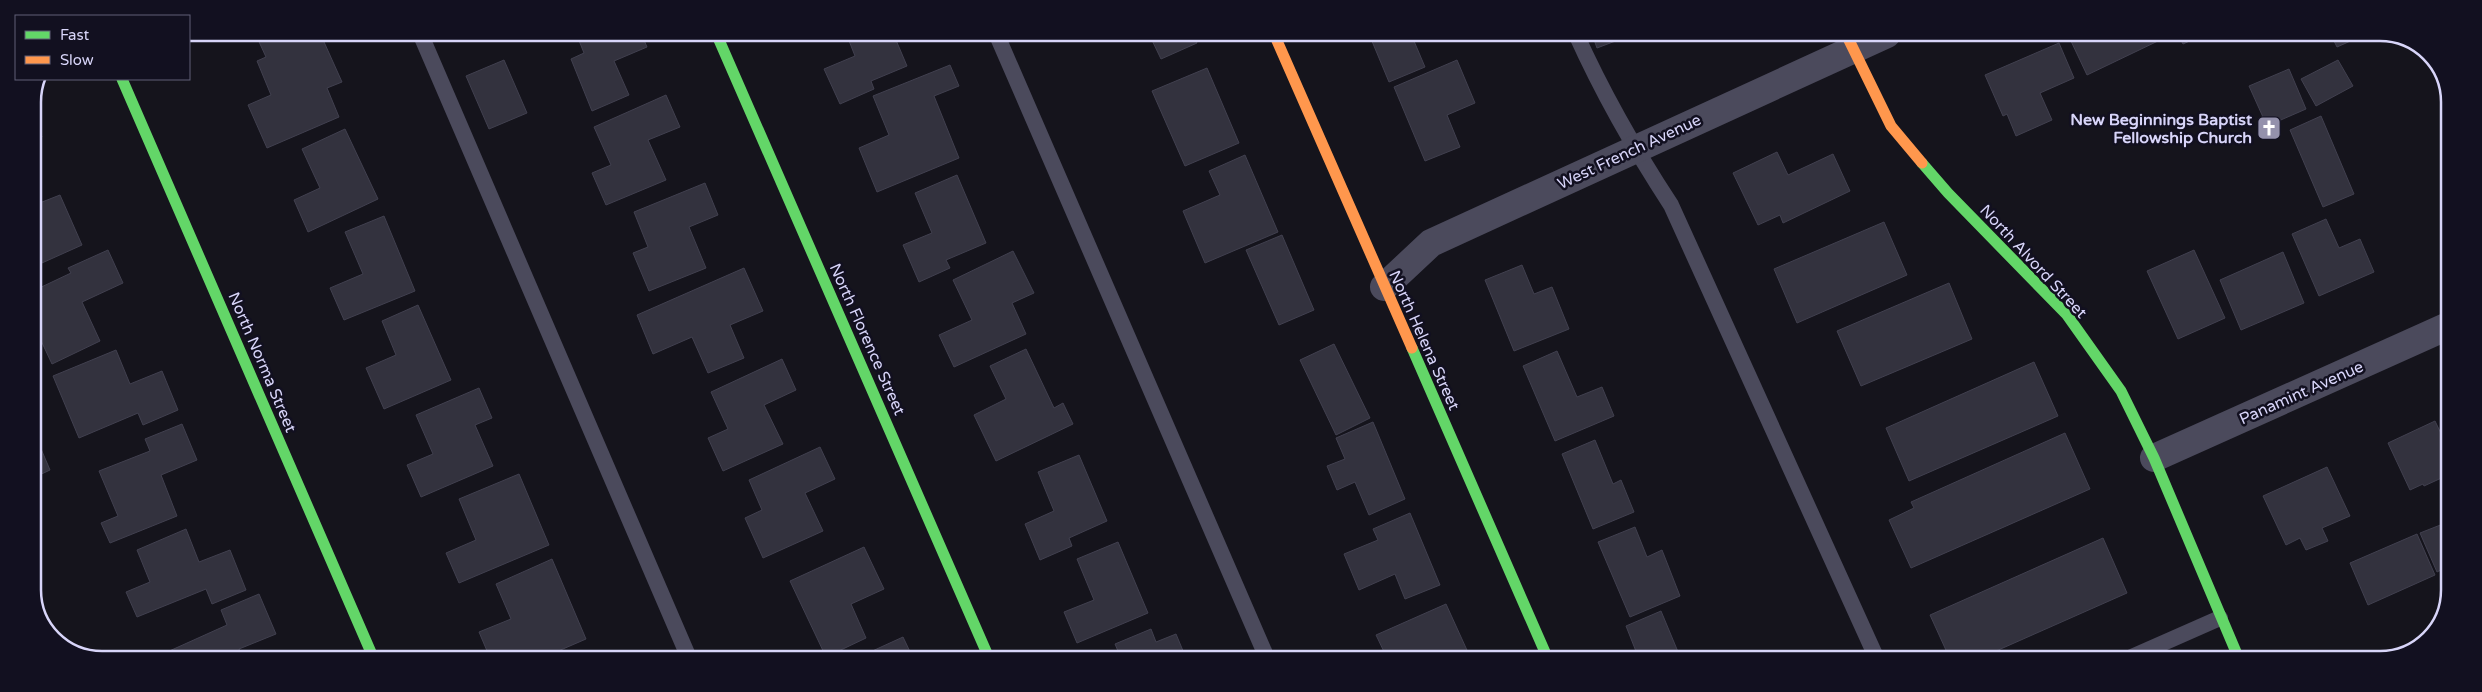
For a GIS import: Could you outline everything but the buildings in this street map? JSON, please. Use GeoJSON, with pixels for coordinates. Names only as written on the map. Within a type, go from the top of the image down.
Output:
{"type":"FeatureCollection","features":[{"type":"Feature","properties":{"kind":"street","name":"North Florence Street"},"geometry":{"type":"LineString","coordinates":[[719,41],[986,651]]}},
{"type":"Feature","properties":{"kind":"street","name":"North Helena Street"},"geometry":{"type":"LineString","coordinates":[[1277,41],[1544,651]]}},
{"type":"Feature","properties":{"kind":"street","name":"West French Avenue"},"geometry":{"type":"LineString","coordinates":[[1384,287],[1431,242],[1634,149],[1849,42]]}},
{"type":"Feature","properties":{"kind":"street","name":"North Alvord Street"},"geometry":{"type":"LineString","coordinates":[[1849,42],[1891,126],[1948,193],[2067,315],[2121,391],[2154,458],[2235,651]]}},
{"type":"Feature","properties":{"kind":"street","name":"North Norma Street"},"geometry":{"type":"LineString","coordinates":[[122,80],[370,651]]}},
{"type":"Feature","properties":{"kind":"street","name":"Panamint Avenue"},"geometry":{"type":"LineString","coordinates":[[2154,458],[2441,329]]}},
{"type":"Feature","properties":{"kind":"lane"},"geometry":{"type":"LineString","coordinates":[[423,41],[686,651]]}},
{"type":"Feature","properties":{"kind":"lane"},"geometry":{"type":"LineString","coordinates":[[999,41],[1264,651]]}},
{"type":"Feature","properties":{"kind":"lane"},"geometry":{"type":"LineString","coordinates":[[1579,41],[1634,149],[1671,205],[1873,651]]}},
{"type":"Feature","properties":{"kind":"lane"},"geometry":{"type":"LineString","coordinates":[[2145,651],[2220,618]]}},
{"type":"Feature","properties":{"kind":"traffic: fast"},"geometry":{"type":"LineString","coordinates":[[719,41],[986,651]]}},
{"type":"Feature","properties":{"kind":"traffic: fast"},"geometry":{"type":"LineString","coordinates":[[122,80],[370,651]]}},
{"type":"Feature","properties":{"kind":"traffic: fast"},"geometry":{"type":"LineString","coordinates":[[1922,163],[1948,193],[2067,315],[2121,391],[2154,458],[2236,651]]}},
{"type":"Feature","properties":{"kind":"traffic: fast"},"geometry":{"type":"LineString","coordinates":[[1412,348],[1545,651]]}},
{"type":"Feature","properties":{"kind":"traffic: slow"},"geometry":{"type":"LineString","coordinates":[[1277,41],[1412,348]]}},
{"type":"Feature","properties":{"kind":"traffic: slow"},"geometry":{"type":"LineString","coordinates":[[1849,41],[1891,126],[1922,163]]}},
{"type":"Feature","properties":{"kind":"place","name":"New Beginnings Baptist Fellowship Church"},"geometry":{"type":"Point","coordinates":[2269,128]}}]}
